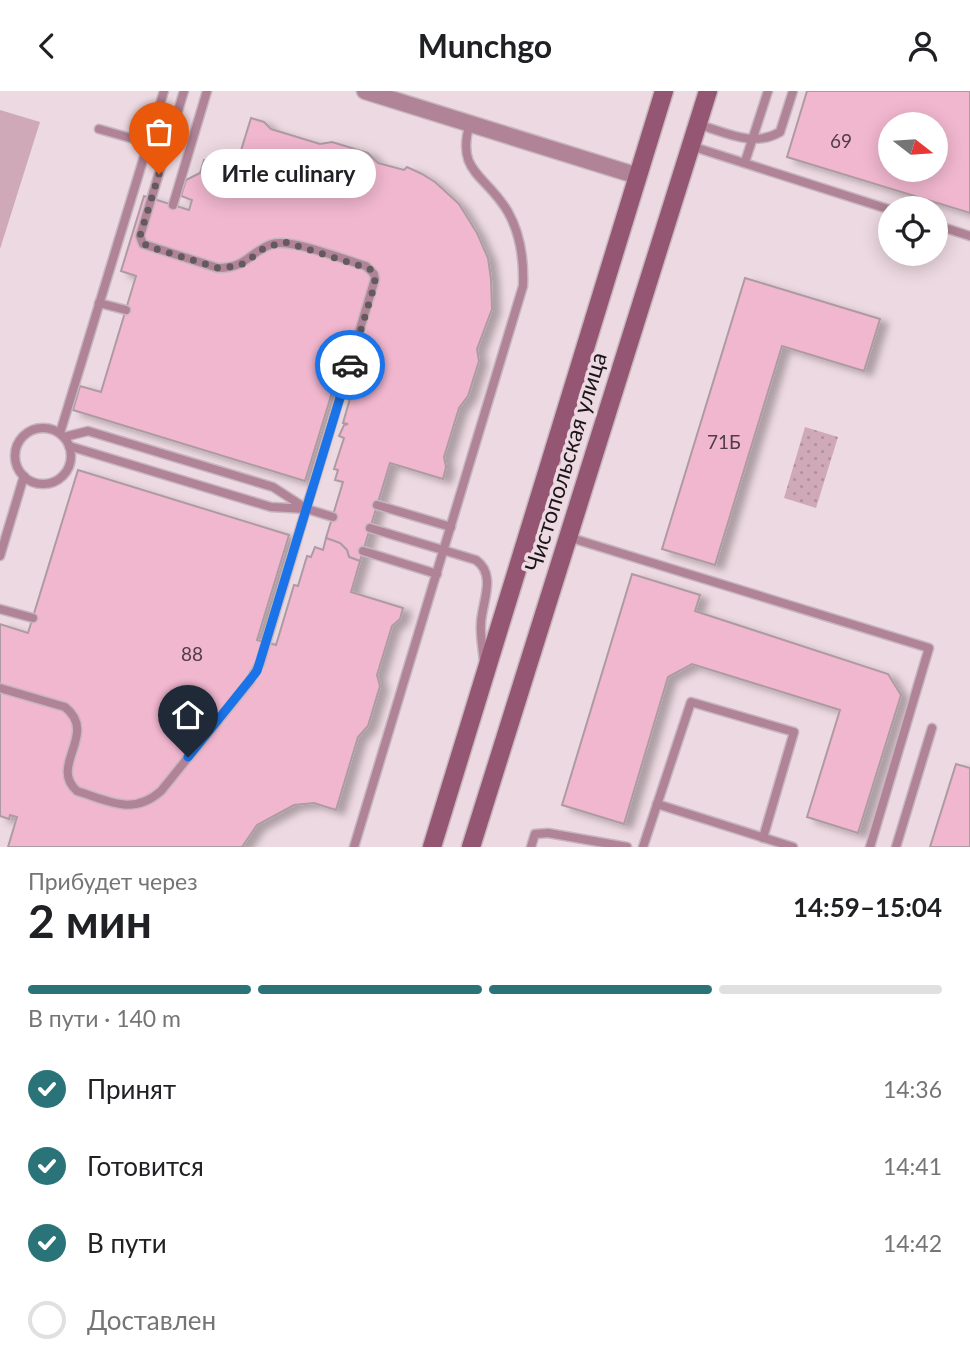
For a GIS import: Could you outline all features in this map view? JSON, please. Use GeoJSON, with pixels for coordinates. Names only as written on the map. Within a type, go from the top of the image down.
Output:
{"type":"FeatureCollection","features":[{"type":"Feature","properties":{"kind":"main road","name":"Чистопольская улица"},"geometry":{"type":"LineString","coordinates":[[432,847],[664,91]]}},
{"type":"Feature","properties":{"kind":"main road","name":"Чистопольская улица"},"geometry":{"type":"LineString","coordinates":[[471,847],[708,91]]}},
{"type":"Feature","properties":{"kind":"street"},"geometry":{"type":"LineString","coordinates":[[365,91],[638,176]]}},
{"type":"Feature","properties":{"kind":"lane"},"geometry":{"type":"LineString","coordinates":[[164,91],[62,435],[69,446],[69,465],[57,479],[37,483],[24,476],[15,457],[22,438],[40,428],[62,435],[88,431],[273,487],[307,509]]}},
{"type":"Feature","properties":{"kind":"lane"},"geometry":{"type":"LineString","coordinates":[[0,688],[65,707],[72,713],[78,727],[67,775],[77,791],[123,805],[152,799],[257,671],[307,509],[374,287],[374,274],[366,266],[285,242],[264,248],[245,263],[227,268],[218,268],[143,244],[140,236],[184,91]]}},
{"type":"Feature","properties":{"kind":"lane"},"geometry":{"type":"LineString","coordinates":[[173,205],[207,91]]}},
{"type":"Feature","properties":{"kind":"lane"},"geometry":{"type":"LineString","coordinates":[[744,162],[768,91]]}},
{"type":"Feature","properties":{"kind":"lane"},"geometry":{"type":"LineString","coordinates":[[697,124],[752,140],[769,138],[780,132],[793,91]]}},
{"type":"Feature","properties":{"kind":"lane"},"geometry":{"type":"LineString","coordinates":[[354,847],[520,301],[523,272],[518,236],[500,199],[471,167],[466,156],[466,139],[470,124]]}},
{"type":"Feature","properties":{"kind":"lane"},"geometry":{"type":"LineString","coordinates":[[100,129],[148,143]]}},
{"type":"Feature","properties":{"kind":"lane"},"geometry":{"type":"LineString","coordinates":[[691,146],[878,206]]}},
{"type":"Feature","properties":{"kind":"lane"},"geometry":{"type":"LineString","coordinates":[[948,229],[970,236]]}},
{"type":"Feature","properties":{"kind":"lane"},"geometry":{"type":"LineString","coordinates":[[99,303],[126,310]]}},
{"type":"Feature","properties":{"kind":"lane"},"geometry":{"type":"LineString","coordinates":[[69,446],[271,507],[307,509],[333,517]]}},
{"type":"Feature","properties":{"kind":"lane"},"geometry":{"type":"LineString","coordinates":[[0,556],[24,476]]}},
{"type":"Feature","properties":{"kind":"lane"},"geometry":{"type":"LineString","coordinates":[[377,505],[451,527]]}},
{"type":"Feature","properties":{"kind":"lane"},"geometry":{"type":"LineString","coordinates":[[370,528],[476,560],[486,573],[481,623],[486,672]]}},
{"type":"Feature","properties":{"kind":"lane"},"geometry":{"type":"LineString","coordinates":[[568,537],[929,647],[870,847]]}},
{"type":"Feature","properties":{"kind":"lane"},"geometry":{"type":"LineString","coordinates":[[363,551],[437,574]]}},
{"type":"Feature","properties":{"kind":"lane"},"geometry":{"type":"LineString","coordinates":[[0,609],[33,618]]}},
{"type":"Feature","properties":{"kind":"lane"},"geometry":{"type":"LineString","coordinates":[[643,847],[691,702],[794,732],[763,838]]}},
{"type":"Feature","properties":{"kind":"lane"},"geometry":{"type":"LineString","coordinates":[[895,847],[932,728]]}},
{"type":"Feature","properties":{"kind":"lane"},"geometry":{"type":"LineString","coordinates":[[657,804],[793,847]]}},
{"type":"Feature","properties":{"kind":"lane"},"geometry":{"type":"LineString","coordinates":[[531,847],[535,834],[548,833],[627,847]]}},
{"type":"Feature","properties":{"kind":"shaded area"},"geometry":{"type":"Polygon","coordinates":[[[0,110],[40,122],[0,249],[0,110]]]}},
{"type":"Feature","properties":{"kind":"shaded area"},"geometry":{"type":"Polygon","coordinates":[[[805,427],[838,437],[816,508],[784,498],[805,427]]]}},
{"type":"Feature","properties":{"kind":"building"},"geometry":{"type":"Polygon","coordinates":[[[807,91],[970,91],[970,213],[948,206],[948,196],[914,196],[787,157],[807,91]]]}},
{"type":"Feature","properties":{"kind":"building"},"geometry":{"type":"Polygon","coordinates":[[[251,118],[264,122],[271,129],[320,144],[332,142],[368,153],[378,163],[404,170],[407,167],[422,174],[459,204],[477,233],[488,258],[492,309],[477,349],[479,361],[468,396],[459,408],[444,457],[446,467],[443,479],[390,463],[360,561],[349,557],[347,550],[340,543],[326,538],[343,482],[335,480],[338,470],[334,469],[344,438],[339,436],[344,425],[348,424],[343,423],[355,381],[337,376],[305,481],[73,410],[80,386],[101,392],[136,276],[121,271],[144,196],[189,210],[192,200],[181,196],[186,180],[200,173],[204,160],[235,170],[251,118]]]}},
{"type":"Feature","properties":{"kind":"building"},"geometry":{"type":"Polygon","coordinates":[[[745,278],[880,319],[864,371],[782,346],[715,565],[662,549],[745,278]]]}},
{"type":"Feature","properties":{"kind":"building"},"geometry":{"type":"Polygon","coordinates":[[[78,470],[289,535],[257,640],[276,645],[294,585],[298,586],[307,556],[311,557],[315,547],[323,550],[326,538],[340,543],[347,550],[349,557],[360,561],[351,592],[403,608],[400,619],[392,626],[377,675],[380,686],[368,726],[358,737],[336,810],[314,803],[294,805],[257,825],[242,847],[8,847],[17,817],[10,815],[9,819],[0,816],[0,624],[28,633],[78,470]]]}},
{"type":"Feature","properties":{"kind":"building"},"geometry":{"type":"Polygon","coordinates":[[[632,574],[700,595],[695,611],[888,674],[901,695],[858,833],[807,817],[840,710],[692,664],[668,677],[624,824],[562,805],[632,574]]]}},
{"type":"Feature","properties":{"kind":"building"},"geometry":{"type":"Polygon","coordinates":[[[956,764],[970,768],[970,847],[930,847],[956,764]]]}},
{"type":"Feature","properties":{"kind":"way so far"},"geometry":{"type":"LineString","coordinates":[[159,174],[140,236],[143,244],[147,246],[218,268],[227,268],[245,263],[264,248],[285,242],[370,269],[374,274],[374,287],[350,365]]}},
{"type":"Feature","properties":{"kind":"place","name":"Итle culinary"},"geometry":{"type":"Point","coordinates":[159,174]}},
{"type":"Feature","properties":{"kind":"route"},"geometry":{"type":"LineString","coordinates":[[188,757],[257,671],[350,365]]}}]}
